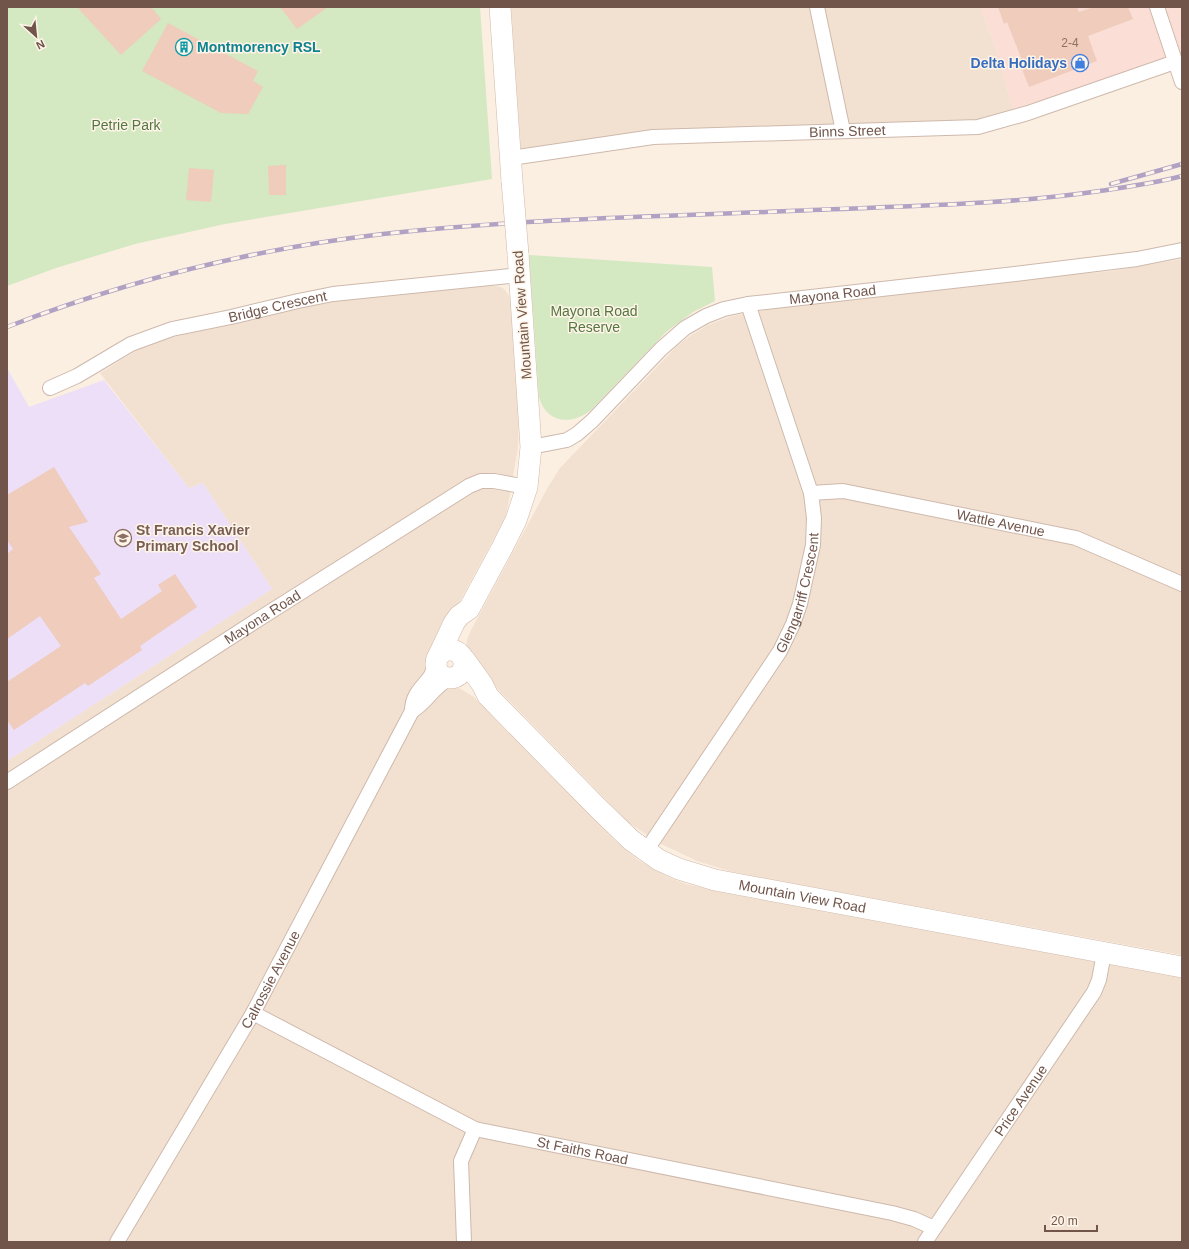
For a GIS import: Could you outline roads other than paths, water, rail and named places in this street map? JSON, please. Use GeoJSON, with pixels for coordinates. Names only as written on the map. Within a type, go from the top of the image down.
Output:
{"type":"FeatureCollection","features":[{"type":"Feature","properties":{"kind":"street","name":"Mountain View Road"},"geometry":{"type":"LineString","coordinates":[[437,659],[454,623],[459,616],[469,609],[510,534],[527,487],[532,447],[500,7]]}},
{"type":"Feature","properties":{"kind":"street"},"geometry":{"type":"LineString","coordinates":[[817,7],[843,131]]}},
{"type":"Feature","properties":{"kind":"street"},"geometry":{"type":"LineString","coordinates":[[1157,7],[1182,82]]}},
{"type":"Feature","properties":{"kind":"street","name":"Binns Street"},"geometry":{"type":"LineString","coordinates":[[511,158],[653,137],[978,127],[1028,113],[1175,62]]}},
{"type":"Feature","properties":{"kind":"street","name":"Mayona Road"},"geometry":{"type":"LineString","coordinates":[[532,447],[567,440],[577,434],[592,422],[661,349],[685,328],[706,316],[724,309],[748,304],[1137,259],[1182,250]]}},
{"type":"Feature","properties":{"kind":"street","name":"Bridge Crescent"},"geometry":{"type":"LineString","coordinates":[[50,388],[77,376],[131,344],[172,329],[225,319],[333,294],[519,275]]}},
{"type":"Feature","properties":{"kind":"street","name":"Glengarriff Crescent"},"geometry":{"type":"LineString","coordinates":[[646,851],[780,651],[793,624],[800,604],[813,545],[814,518],[811,493],[748,304]]}},
{"type":"Feature","properties":{"kind":"street","name":"Mayona Road"},"geometry":{"type":"LineString","coordinates":[[7,782],[262,617],[469,486],[481,481],[494,481],[527,487]]}},
{"type":"Feature","properties":{"kind":"street","name":"Wattle Avenue"},"geometry":{"type":"LineString","coordinates":[[811,493],[844,491],[1076,538],[1182,584]]}},
{"type":"Feature","properties":{"kind":"street","name":"Mountain View Road"},"geometry":{"type":"LineString","coordinates":[[469,609],[469,619],[462,639],[464,658],[482,684],[488,696]]}},
{"type":"Feature","properties":{"kind":"street"},"geometry":{"type":"LineString","coordinates":[[453,650],[461,654],[465,663],[462,672],[456,677],[451,678],[441,675],[436,666],[437,659],[444,651],[453,650]]}},
{"type":"Feature","properties":{"kind":"street","name":"Calrossie Avenue"},"geometry":{"type":"LineString","coordinates":[[412,711],[415,696],[431,676],[437,659]]}},
{"type":"Feature","properties":{"kind":"street","name":"Mountain View Road"},"geometry":{"type":"LineString","coordinates":[[451,678],[462,682],[488,696],[631,840],[659,860],[679,869],[715,880],[1182,967]]}},
{"type":"Feature","properties":{"kind":"street","name":"Calrossie Avenue"},"geometry":{"type":"LineString","coordinates":[[117,1242],[253,1013],[412,711],[438,686],[451,678]]}},
{"type":"Feature","properties":{"kind":"street","name":"Price Avenue"},"geometry":{"type":"LineString","coordinates":[[925,1242],[1094,992],[1099,980],[1104,953]]}},
{"type":"Feature","properties":{"kind":"street","name":"St Faiths Road"},"geometry":{"type":"LineString","coordinates":[[253,1013],[475,1129],[892,1213],[914,1219],[934,1228]]}},
{"type":"Feature","properties":{"kind":"street"},"geometry":{"type":"LineString","coordinates":[[464,1242],[461,1161],[475,1129]]}},
{"type":"Feature","properties":{"kind":"railway"},"geometry":{"type":"LineString","coordinates":[[1111,184],[1182,164]]}},
{"type":"Feature","properties":{"kind":"railway"},"geometry":{"type":"LineString","coordinates":[[7,327],[99,295],[192,268],[287,248],[335,240],[434,229],[535,222],[984,203],[1100,191],[1151,183],[1182,176]]}},
{"type":"Feature","properties":{"kind":"place","name":"Montmorency RSL"},"geometry":{"type":"Point","coordinates":[184,47]}},
{"type":"Feature","properties":{"kind":"place","name":"Delta Holidays"},"geometry":{"type":"Point","coordinates":[1080,63]}},
{"type":"Feature","properties":{"kind":"place","name":"St Francis Xavier Primary School"},"geometry":{"type":"Point","coordinates":[123,538]}},
{"type":"Feature","properties":{"kind":"park label","name":"Petrie Park"},"geometry":{"type":"Point","coordinates":[126,125]}},
{"type":"Feature","properties":{"kind":"park label","name":"Mayona Road Reserve"},"geometry":{"type":"Point","coordinates":[594,320]}}]}
